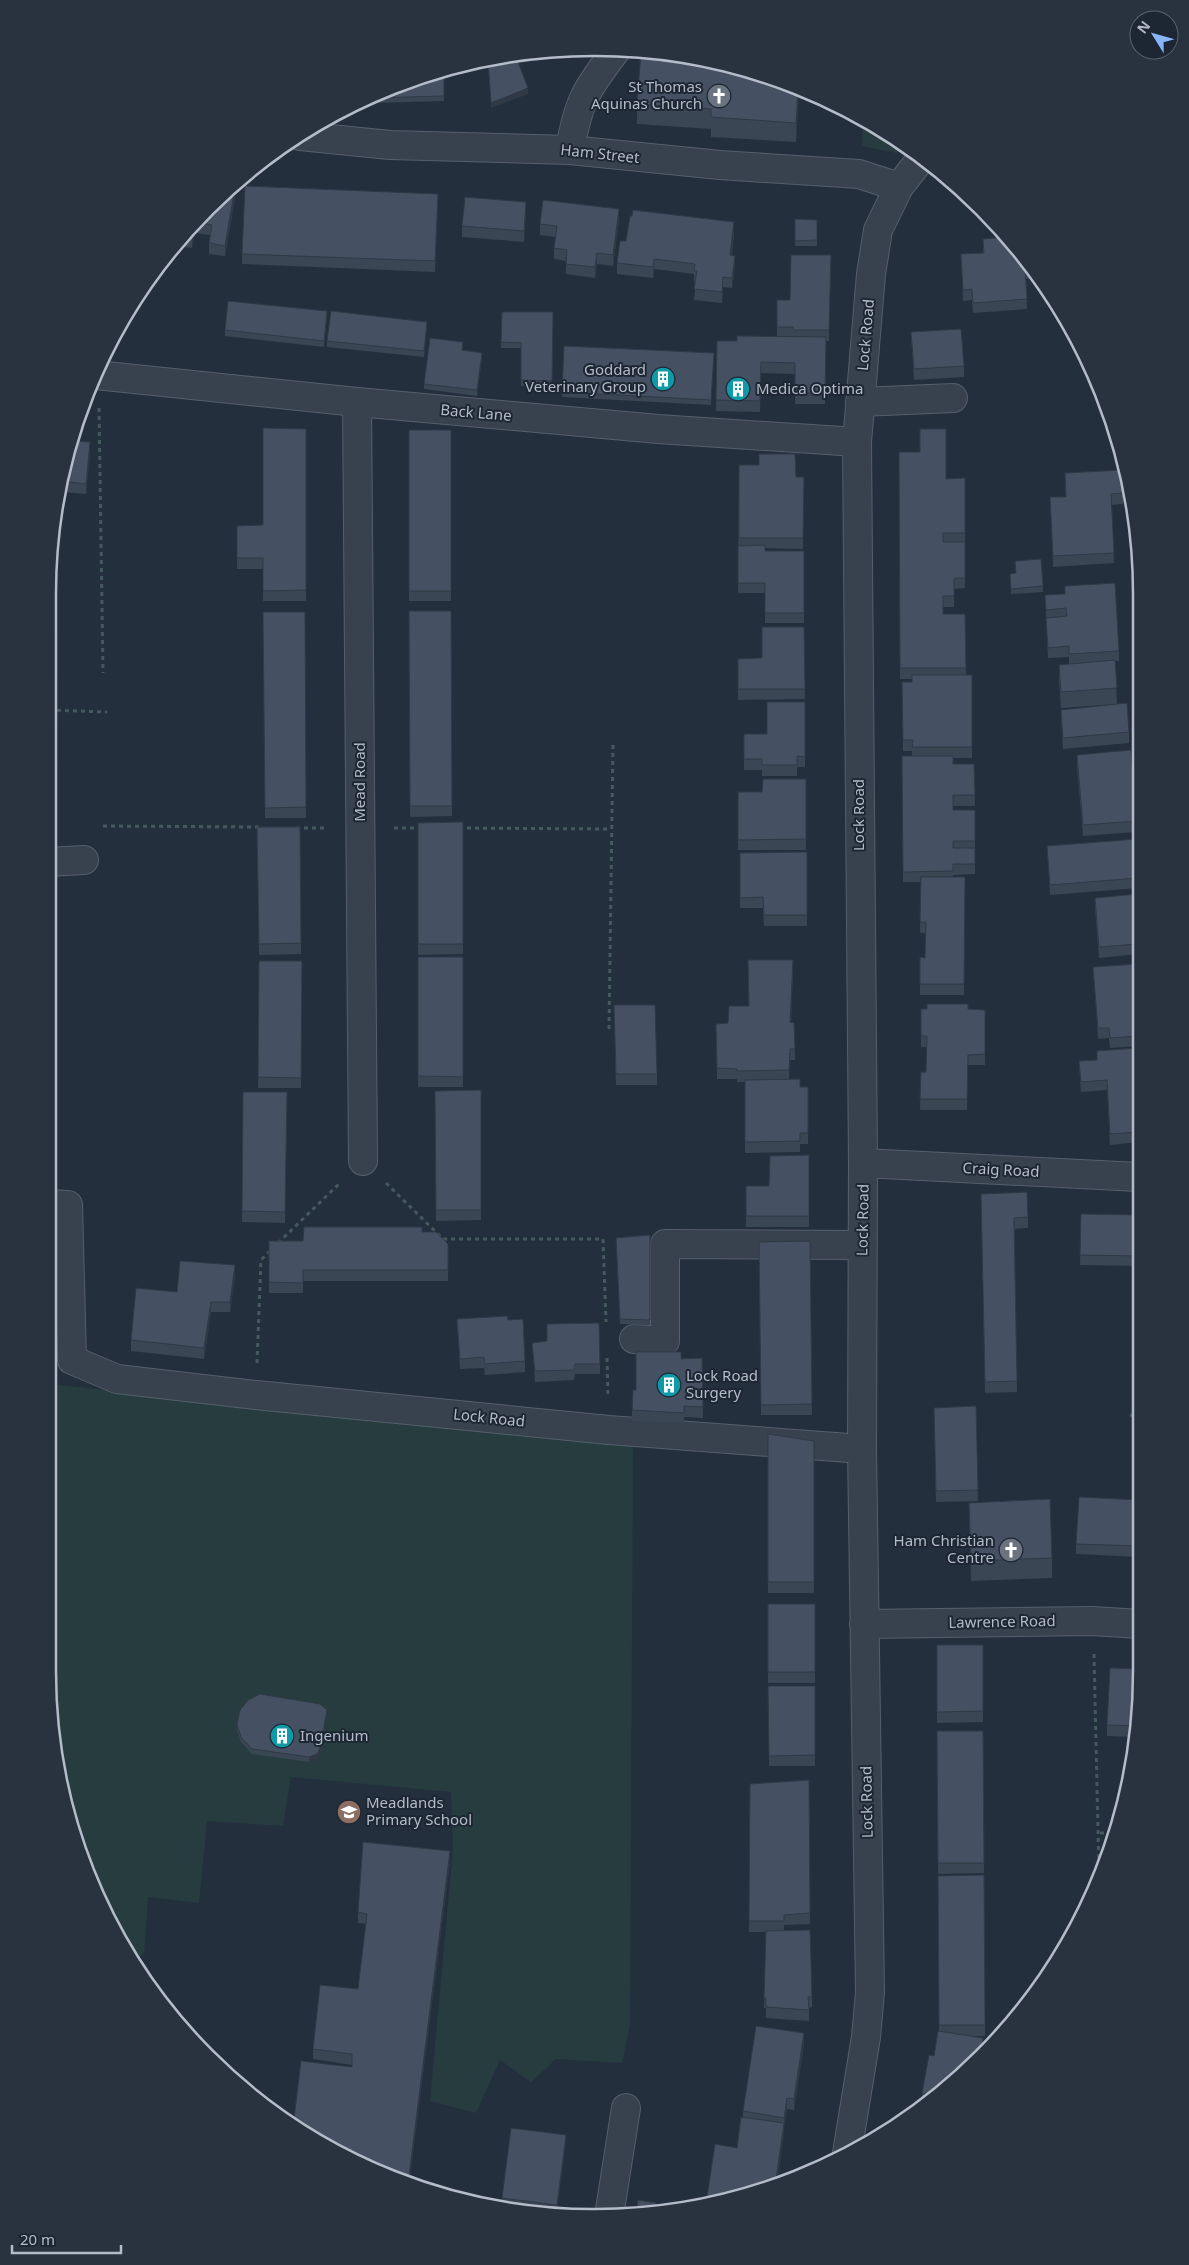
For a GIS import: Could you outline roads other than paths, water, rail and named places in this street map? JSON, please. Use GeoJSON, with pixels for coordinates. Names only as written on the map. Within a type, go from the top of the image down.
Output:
{"type":"FeatureCollection","features":[{"type":"Feature","properties":{"kind":"street"},"geometry":{"type":"LineString","coordinates":[[570,150],[575,116],[588,86],[610,56]]}},
{"type":"Feature","properties":{"kind":"street","name":"Ham Street"},"geometry":{"type":"LineString","coordinates":[[311,137],[390,145],[570,150],[720,166],[859,174],[884,180],[899,187]]}},
{"type":"Feature","properties":{"kind":"street","name":"Lock Road"},"geometry":{"type":"LineString","coordinates":[[848,2145],[866,2037],[870,1992],[862,1449],[863,1163],[856,442],[871,274],[878,230],[899,187],[920,165]]}},
{"type":"Feature","properties":{"kind":"street","name":"Back Lane"},"geometry":{"type":"LineString","coordinates":[[103,376],[357,402],[648,428],[856,442]]}},
{"type":"Feature","properties":{"kind":"street"},"geometry":{"type":"LineString","coordinates":[[860,402],[953,398]]}},
{"type":"Feature","properties":{"kind":"street","name":"Mead Road"},"geometry":{"type":"LineString","coordinates":[[357,402],[363,1161]]}},
{"type":"Feature","properties":{"kind":"street"},"geometry":{"type":"LineString","coordinates":[[56,862],[84,860]]}},
{"type":"Feature","properties":{"kind":"street","name":"Craig Road"},"geometry":{"type":"LineString","coordinates":[[863,1163],[1133,1177]]}},
{"type":"Feature","properties":{"kind":"street","name":"Lock Road"},"geometry":{"type":"LineString","coordinates":[[56,1204],[68,1205],[72,1360],[116,1379],[256,1395],[609,1430],[862,1449]]}},
{"type":"Feature","properties":{"kind":"street"},"geometry":{"type":"LineString","coordinates":[[634,1338],[665,1341],[665,1244],[863,1245]]}},
{"type":"Feature","properties":{"kind":"street","name":"Lawrence Road"},"geometry":{"type":"LineString","coordinates":[[864,1624],[1092,1621],[1133,1624]]}},
{"type":"Feature","properties":{"kind":"street"},"geometry":{"type":"LineString","coordinates":[[610,2209],[626,2108]]}},
{"type":"Feature","properties":{"kind":"place","name":"St Thomas Aquinas Church"},"geometry":{"type":"Point","coordinates":[719,96]}},
{"type":"Feature","properties":{"kind":"place","name":"Goddard Veterinary Group"},"geometry":{"type":"Point","coordinates":[663,379]}},
{"type":"Feature","properties":{"kind":"place","name":"Medica Optima"},"geometry":{"type":"Point","coordinates":[738,389]}},
{"type":"Feature","properties":{"kind":"place","name":"Lock Road Surgery"},"geometry":{"type":"Point","coordinates":[669,1385]}},
{"type":"Feature","properties":{"kind":"place","name":"Ham Christian Centre"},"geometry":{"type":"Point","coordinates":[1011,1550]}},
{"type":"Feature","properties":{"kind":"place","name":"Ingenium"},"geometry":{"type":"Point","coordinates":[282,1736]}},
{"type":"Feature","properties":{"kind":"place","name":"Meadlands Primary School"},"geometry":{"type":"Point","coordinates":[349,1812]}}]}
